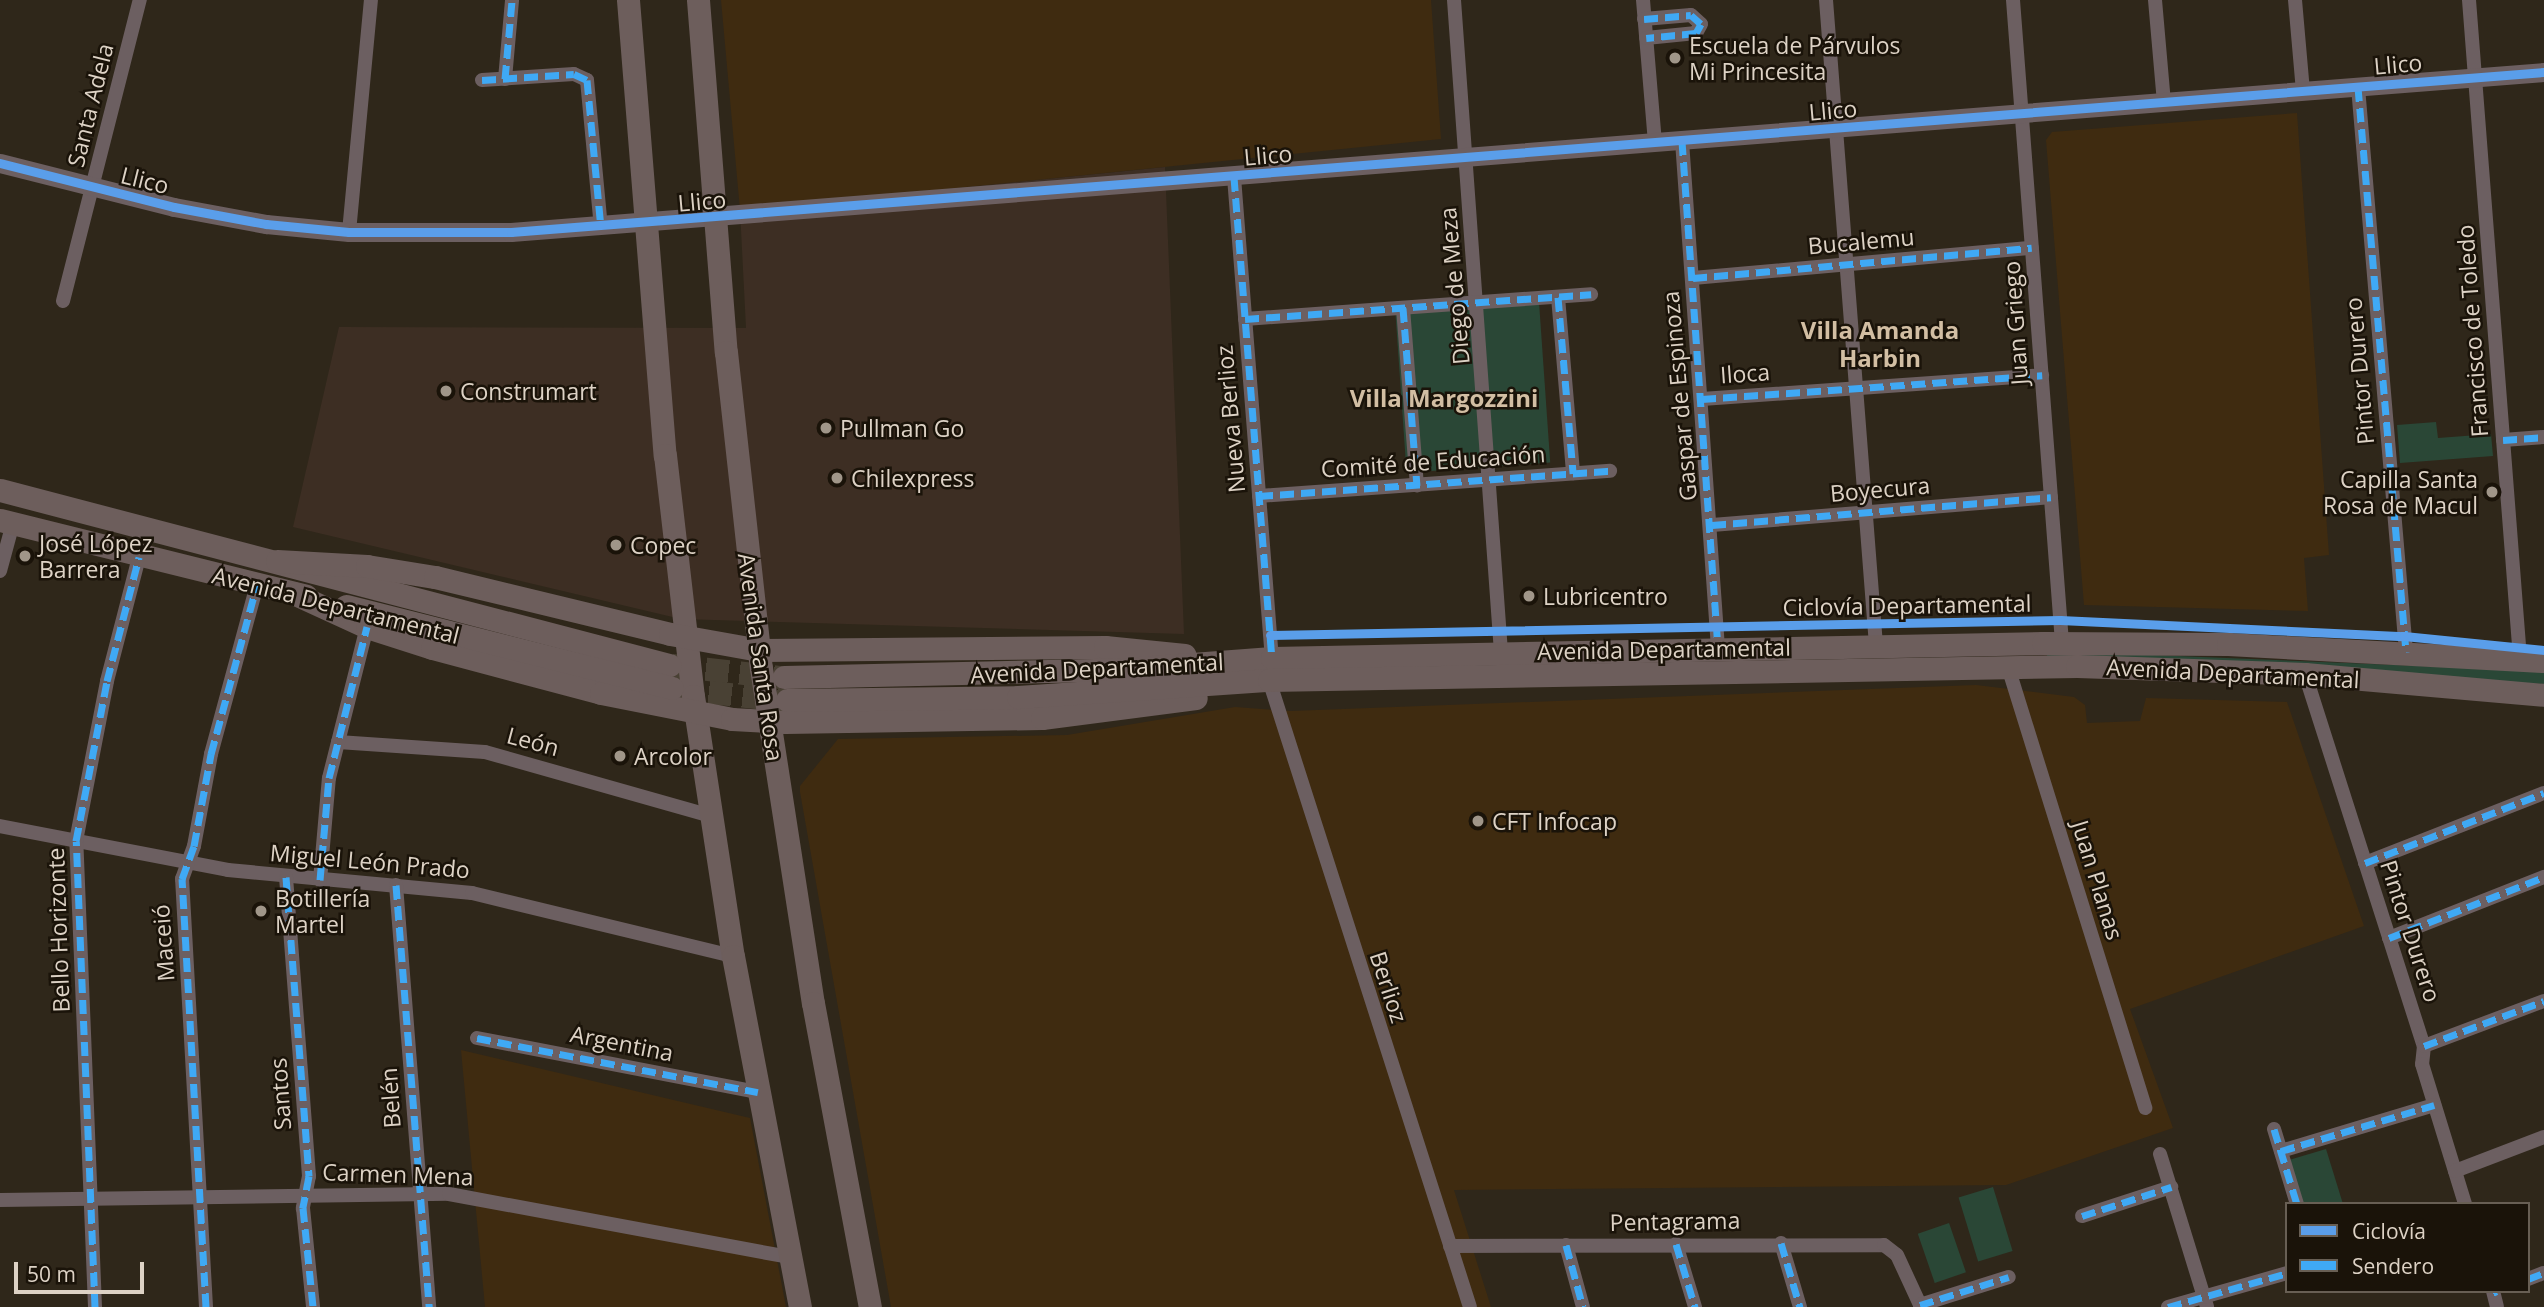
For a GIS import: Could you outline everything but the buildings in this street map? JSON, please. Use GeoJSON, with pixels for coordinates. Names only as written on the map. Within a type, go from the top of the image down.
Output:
{"type":"FeatureCollection","features":[{"type":"Feature","properties":{"kind":"main road"},"geometry":{"type":"LineString","coordinates":[[628,0],[686,638],[696,714],[733,956],[800,1307]]}},
{"type":"Feature","properties":{"kind":"main road","name":"Avenida Santa Rosa"},"geometry":{"type":"LineString","coordinates":[[698,0],[715,219],[759,650],[813,1003],[870,1307]]}},
{"type":"Feature","properties":{"kind":"main road","name":"Avenida Departamental"},"geometry":{"type":"LineString","coordinates":[[0,490],[669,665]]}},
{"type":"Feature","properties":{"kind":"main road","name":"Avenida Departamental"},"geometry":{"type":"LineString","coordinates":[[6,521],[139,557],[672,688]]}},
{"type":"Feature","properties":{"kind":"main road"},"geometry":{"type":"LineString","coordinates":[[277,561],[346,564],[435,577],[686,638],[759,650],[1105,647],[1165,652],[1216,663]]}},
{"type":"Feature","properties":{"kind":"main road"},"geometry":{"type":"LineString","coordinates":[[293,593],[367,628],[548,680],[696,714],[769,722],[1085,715],[1177,702],[1263,673]]}},
{"type":"Feature","properties":{"kind":"main road","name":"Avenida Departamental"},"geometry":{"type":"LineString","coordinates":[[2544,661],[2228,643],[1718,648],[1501,652],[1263,673],[1018,697],[785,689],[1216,663],[1263,673],[2008,667],[2305,674],[2544,695]]}},
{"type":"Feature","properties":{"kind":"street","name":"Santa Adela"},"geometry":{"type":"LineString","coordinates":[[63,301],[140,0]]}},
{"type":"Feature","properties":{"kind":"street"},"geometry":{"type":"LineString","coordinates":[[349,233],[371,0]]}},
{"type":"Feature","properties":{"kind":"street"},"geometry":{"type":"LineString","coordinates":[[505,79],[512,0]]}},
{"type":"Feature","properties":{"kind":"street","name":"Diego de Meza"},"geometry":{"type":"LineString","coordinates":[[1454,0],[1492,479],[1501,652]]}},
{"type":"Feature","properties":{"kind":"street"},"geometry":{"type":"LineString","coordinates":[[1643,0],[1654,144]]}},
{"type":"Feature","properties":{"kind":"street"},"geometry":{"type":"LineString","coordinates":[[1826,0],[1876,646]]}},
{"type":"Feature","properties":{"kind":"street","name":"Juan Griego"},"geometry":{"type":"LineString","coordinates":[[2013,0],[2062,643]]}},
{"type":"Feature","properties":{"kind":"street"},"geometry":{"type":"LineString","coordinates":[[2155,0],[2164,102]]}},
{"type":"Feature","properties":{"kind":"street"},"geometry":{"type":"LineString","coordinates":[[2295,0],[2303,91]]}},
{"type":"Feature","properties":{"kind":"street","name":"Francisco de Toledo"},"geometry":{"type":"LineString","coordinates":[[2469,0],[2521,659]]}},
{"type":"Feature","properties":{"kind":"street"},"geometry":{"type":"LineString","coordinates":[[1644,19],[1691,15],[1701,24],[1696,33],[1646,38]]}},
{"type":"Feature","properties":{"kind":"street","name":"Llico"},"geometry":{"type":"LineString","coordinates":[[0,163],[220,217],[349,233],[511,233],[715,219],[2544,72]]}},
{"type":"Feature","properties":{"kind":"street"},"geometry":{"type":"LineString","coordinates":[[482,80],[574,74],[587,80],[601,227]]}},
{"type":"Feature","properties":{"kind":"street","name":"Pintor Durero"},"geometry":{"type":"LineString","coordinates":[[2358,87],[2406,652]]}},
{"type":"Feature","properties":{"kind":"street","name":"Gaspar de Espinoza"},"geometry":{"type":"LineString","coordinates":[[1682,141],[1712,525],[1718,648]]}},
{"type":"Feature","properties":{"kind":"street","name":"Nueva Berlioz"},"geometry":{"type":"LineString","coordinates":[[1234,177],[1259,496],[1263,673]]}},
{"type":"Feature","properties":{"kind":"street","name":"Bucalemu"},"geometry":{"type":"LineString","coordinates":[[1692,278],[2032,248]]}},
{"type":"Feature","properties":{"kind":"street"},"geometry":{"type":"LineString","coordinates":[[1245,320],[1591,295]]}},
{"type":"Feature","properties":{"kind":"street"},"geometry":{"type":"LineString","coordinates":[[1558,297],[1573,473]]}},
{"type":"Feature","properties":{"kind":"street"},"geometry":{"type":"LineString","coordinates":[[1404,308],[1417,485]]}},
{"type":"Feature","properties":{"kind":"street","name":"Iloca"},"geometry":{"type":"LineString","coordinates":[[1702,399],[2042,374]]}},
{"type":"Feature","properties":{"kind":"street"},"geometry":{"type":"LineString","coordinates":[[2503,440],[2544,437]]}},
{"type":"Feature","properties":{"kind":"street","name":"Comité de Educación"},"geometry":{"type":"LineString","coordinates":[[1259,496],[1610,471]]}},
{"type":"Feature","properties":{"kind":"street","name":"Boyecura"},"geometry":{"type":"LineString","coordinates":[[1712,525],[2051,497]]}},
{"type":"Feature","properties":{"kind":"street"},"geometry":{"type":"LineString","coordinates":[[0,571],[6,521]]}},
{"type":"Feature","properties":{"kind":"street","name":"Bello Horizonte"},"geometry":{"type":"LineString","coordinates":[[95,1307],[76,841],[104,693],[139,557]]}},
{"type":"Feature","properties":{"kind":"street","name":"Maceió"},"geometry":{"type":"LineString","coordinates":[[206,1307],[182,879],[211,754],[257,585]]}},
{"type":"Feature","properties":{"kind":"street"},"geometry":{"type":"LineString","coordinates":[[320,880],[325,804],[367,628]]}},
{"type":"Feature","properties":{"kind":"street","name":"Juan Planas"},"geometry":{"type":"LineString","coordinates":[[2008,667],[2145,1108]]}},
{"type":"Feature","properties":{"kind":"street","name":"Berlioz"},"geometry":{"type":"LineString","coordinates":[[1263,673],[1470,1307]]}},
{"type":"Feature","properties":{"kind":"street","name":"Pintor Durero"},"geometry":{"type":"LineString","coordinates":[[2305,674],[2424,1046],[2422,1064],[2464,1202]]}},
{"type":"Feature","properties":{"kind":"street","name":"León"},"geometry":{"type":"LineString","coordinates":[[338,742],[495,754],[711,816]]}},
{"type":"Feature","properties":{"kind":"street"},"geometry":{"type":"LineString","coordinates":[[2365,863],[2544,793]]}},
{"type":"Feature","properties":{"kind":"street","name":"Miguel León Prado"},"geometry":{"type":"LineString","coordinates":[[0,825],[188,862],[286,877],[396,885],[489,896],[733,956]]}},
{"type":"Feature","properties":{"kind":"street","name":"Santos"},"geometry":{"type":"LineString","coordinates":[[286,877],[309,1176],[303,1209],[313,1307]]}},
{"type":"Feature","properties":{"kind":"street"},"geometry":{"type":"LineString","coordinates":[[2389,938],[2544,877]]}},
{"type":"Feature","properties":{"kind":"street","name":"Belén"},"geometry":{"type":"LineString","coordinates":[[396,885],[429,1307]]}},
{"type":"Feature","properties":{"kind":"street"},"geometry":{"type":"LineString","coordinates":[[2424,1046],[2544,1001]]}},
{"type":"Feature","properties":{"kind":"street","name":"Argentina"},"geometry":{"type":"LineString","coordinates":[[477,1038],[758,1092]]}},
{"type":"Feature","properties":{"kind":"street"},"geometry":{"type":"LineString","coordinates":[[2281,1151],[2434,1105]]}},
{"type":"Feature","properties":{"kind":"street"},"geometry":{"type":"LineString","coordinates":[[2274,1129],[2296,1202]]}},
{"type":"Feature","properties":{"kind":"street"},"geometry":{"type":"LineString","coordinates":[[2455,1171],[2544,1137]]}},
{"type":"Feature","properties":{"kind":"street"},"geometry":{"type":"LineString","coordinates":[[2160,1154],[2205,1302]]}},
{"type":"Feature","properties":{"kind":"street"},"geometry":{"type":"LineString","coordinates":[[2082,1216],[2171,1187]]}},
{"type":"Feature","properties":{"kind":"street","name":"Carmen Mena"},"geometry":{"type":"LineString","coordinates":[[0,1200],[91,1202],[306,1193],[420,1192],[487,1200],[790,1257]]}},
{"type":"Feature","properties":{"kind":"street"},"geometry":{"type":"LineString","coordinates":[[1782,1243],[1800,1307]]}},
{"type":"Feature","properties":{"kind":"street"},"geometry":{"type":"LineString","coordinates":[[1676,1244],[1695,1307]]}},
{"type":"Feature","properties":{"kind":"street","name":"Pentagrama"},"geometry":{"type":"LineString","coordinates":[[1450,1245],[1876,1244],[1897,1255],[1921,1306]]}},
{"type":"Feature","properties":{"kind":"street"},"geometry":{"type":"LineString","coordinates":[[1566,1245],[1583,1307]]}},
{"type":"Feature","properties":{"kind":"street"},"geometry":{"type":"LineString","coordinates":[[2168,1307],[2205,1302],[2285,1274]]}},
{"type":"Feature","properties":{"kind":"street"},"geometry":{"type":"LineString","coordinates":[[1921,1306],[2009,1277]]}},
{"type":"Feature","properties":{"kind":"shaded area"},"geometry":{"type":"Polygon","coordinates":[[[721,0],[1431,0],[1441,139],[740,210],[721,0]]]}},
{"type":"Feature","properties":{"kind":"shaded area"},"geometry":{"type":"Polygon","coordinates":[[[2297,113],[2329,555],[2304,558],[2308,611],[2084,605],[2046,140],[2052,132],[2297,113]]]}},
{"type":"Feature","properties":{"kind":"shaded area"},"geometry":{"type":"Polygon","coordinates":[[[1165,167],[1184,634],[681,619],[293,527],[339,327],[746,328],[740,210],[1165,167]]]}},
{"type":"Feature","properties":{"kind":"shaded area"},"geometry":{"type":"Polygon","coordinates":[[[1976,685],[2074,697],[2085,705],[2087,723],[2140,721],[2146,698],[2287,702],[2364,926],[2130,1009],[2173,1128],[2006,1185],[1454,1190],[1491,1307],[891,1307],[800,792],[800,786],[838,739],[1067,735],[1235,707],[1291,711],[1976,685]]]}},
{"type":"Feature","properties":{"kind":"shaded area"},"geometry":{"type":"Polygon","coordinates":[[[461,1050],[750,1118],[786,1307],[485,1307],[461,1050]]]}},
{"type":"Feature","properties":{"kind":"green space"},"geometry":{"type":"Polygon","coordinates":[[[1539,302],[1550,463],[1407,473],[1395,312],[1539,302]]]}},
{"type":"Feature","properties":{"kind":"green space"},"geometry":{"type":"Polygon","coordinates":[[[2436,422],[2438,438],[2491,434],[2493,456],[2400,463],[2397,425],[2436,422]]]}},
{"type":"Feature","properties":{"kind":"green space"},"geometry":{"type":"Polygon","coordinates":[[[2079,652],[2544,671],[2544,684],[2048,663],[2047,655],[2079,652]]]}},
{"type":"Feature","properties":{"kind":"green space"},"geometry":{"type":"Polygon","coordinates":[[[2326,1149],[2342,1202],[2301,1202],[2289,1160],[2326,1149]]]}},
{"type":"Feature","properties":{"kind":"green space"},"geometry":{"type":"Polygon","coordinates":[[[1993,1187],[2013,1251],[1978,1262],[1959,1198],[1993,1187]]]}},
{"type":"Feature","properties":{"kind":"green space"},"geometry":{"type":"Polygon","coordinates":[[[1949,1223],[1966,1272],[1935,1283],[1918,1234],[1949,1223]]]}},
{"type":"Feature","properties":{"kind":"tunnel"},"geometry":{"type":"LineString","coordinates":[[672,665],[781,677]]}},
{"type":"Feature","properties":{"kind":"tunnel"},"geometry":{"type":"LineString","coordinates":[[675,688],[784,700]]}},
{"type":"Feature","properties":{"kind":"marked path"},"geometry":{"type":"LineString","coordinates":[[505,79],[512,0]]}},
{"type":"Feature","properties":{"kind":"marked path"},"geometry":{"type":"LineString","coordinates":[[1644,19],[1691,15],[1701,24],[1696,33],[1646,38]]}},
{"type":"Feature","properties":{"kind":"marked path"},"geometry":{"type":"LineString","coordinates":[[482,80],[574,74],[587,80],[601,227]]}},
{"type":"Feature","properties":{"kind":"marked path"},"geometry":{"type":"LineString","coordinates":[[2358,87],[2406,652]]}},
{"type":"Feature","properties":{"kind":"marked path"},"geometry":{"type":"LineString","coordinates":[[1682,141],[1718,648]]}},
{"type":"Feature","properties":{"kind":"marked path"},"geometry":{"type":"LineString","coordinates":[[1234,177],[1272,658]]}},
{"type":"Feature","properties":{"kind":"marked path"},"geometry":{"type":"LineString","coordinates":[[1693,278],[2032,248]]}},
{"type":"Feature","properties":{"kind":"marked path"},"geometry":{"type":"LineString","coordinates":[[1245,319],[1591,294]]}},
{"type":"Feature","properties":{"kind":"marked path"},"geometry":{"type":"LineString","coordinates":[[1558,297],[1573,473]]}},
{"type":"Feature","properties":{"kind":"marked path"},"geometry":{"type":"LineString","coordinates":[[1403,308],[1417,485]]}},
{"type":"Feature","properties":{"kind":"marked path"},"geometry":{"type":"LineString","coordinates":[[1702,399],[2042,375]]}},
{"type":"Feature","properties":{"kind":"marked path"},"geometry":{"type":"LineString","coordinates":[[2503,440],[2544,437]]}},
{"type":"Feature","properties":{"kind":"marked path"},"geometry":{"type":"LineString","coordinates":[[1259,496],[1610,471]]}},
{"type":"Feature","properties":{"kind":"marked path"},"geometry":{"type":"LineString","coordinates":[[1712,525],[2051,497]]}},
{"type":"Feature","properties":{"kind":"marked path"},"geometry":{"type":"LineString","coordinates":[[95,1307],[76,841],[107,681],[139,557]]}},
{"type":"Feature","properties":{"kind":"marked path"},"geometry":{"type":"LineString","coordinates":[[206,1307],[182,879],[194,846],[211,754],[257,585]]}},
{"type":"Feature","properties":{"kind":"marked path"},"geometry":{"type":"LineString","coordinates":[[320,880],[329,778],[367,627]]}},
{"type":"Feature","properties":{"kind":"marked path"},"geometry":{"type":"LineString","coordinates":[[2365,863],[2544,793]]}},
{"type":"Feature","properties":{"kind":"marked path"},"geometry":{"type":"LineString","coordinates":[[286,877],[309,1176],[303,1208],[313,1307]]}},
{"type":"Feature","properties":{"kind":"marked path"},"geometry":{"type":"LineString","coordinates":[[2389,938],[2544,877]]}},
{"type":"Feature","properties":{"kind":"marked path"},"geometry":{"type":"LineString","coordinates":[[396,885],[429,1307]]}},
{"type":"Feature","properties":{"kind":"marked path"},"geometry":{"type":"LineString","coordinates":[[2424,1046],[2544,1001]]}},
{"type":"Feature","properties":{"kind":"marked path"},"geometry":{"type":"LineString","coordinates":[[477,1038],[758,1092]]}},
{"type":"Feature","properties":{"kind":"marked path"},"geometry":{"type":"LineString","coordinates":[[2281,1151],[2434,1105]]}},
{"type":"Feature","properties":{"kind":"marked path"},"geometry":{"type":"LineString","coordinates":[[2274,1129],[2296,1202]]}},
{"type":"Feature","properties":{"kind":"marked path"},"geometry":{"type":"LineString","coordinates":[[2082,1216],[2171,1187]]}},
{"type":"Feature","properties":{"kind":"marked path"},"geometry":{"type":"LineString","coordinates":[[1781,1243],[1800,1307]]}},
{"type":"Feature","properties":{"kind":"marked path"},"geometry":{"type":"LineString","coordinates":[[1676,1244],[1695,1307]]}},
{"type":"Feature","properties":{"kind":"marked path"},"geometry":{"type":"LineString","coordinates":[[1566,1245],[1583,1307]]}},
{"type":"Feature","properties":{"kind":"marked path"},"geometry":{"type":"LineString","coordinates":[[2530,1278],[2544,1273]]}},
{"type":"Feature","properties":{"kind":"marked path"},"geometry":{"type":"LineString","coordinates":[[2168,1307],[2285,1274]]}},
{"type":"Feature","properties":{"kind":"marked path"},"geometry":{"type":"LineString","coordinates":[[1920,1305],[2009,1277]]}},
{"type":"Feature","properties":{"kind":"cycle path"},"geometry":{"type":"LineString","coordinates":[[0,163],[174,207],[266,224],[349,232],[511,232],[2544,72]]}},
{"type":"Feature","properties":{"kind":"cycle path","name":"Ciclovía Departamental"},"geometry":{"type":"LineString","coordinates":[[1270,635],[2060,620],[2404,636],[2544,650]]}},
{"type":"Feature","properties":{"kind":"place","name":"Escuela de Párvulos Mi Princesita"},"geometry":{"type":"Point","coordinates":[1675,58]}},
{"type":"Feature","properties":{"kind":"place","name":"Construmart"},"geometry":{"type":"Point","coordinates":[446,391]}},
{"type":"Feature","properties":{"kind":"place","name":"Pullman Go"},"geometry":{"type":"Point","coordinates":[826,428]}},
{"type":"Feature","properties":{"kind":"place","name":"Chilexpress"},"geometry":{"type":"Point","coordinates":[837,478]}},
{"type":"Feature","properties":{"kind":"place","name":"Capilla Santa Rosa de Macul"},"geometry":{"type":"Point","coordinates":[2492,492]}},
{"type":"Feature","properties":{"kind":"place","name":"Copec"},"geometry":{"type":"Point","coordinates":[616,545]}},
{"type":"Feature","properties":{"kind":"place","name":"José López Barrera"},"geometry":{"type":"Point","coordinates":[25,556]}},
{"type":"Feature","properties":{"kind":"place","name":"Lubricentro"},"geometry":{"type":"Point","coordinates":[1529,596]}},
{"type":"Feature","properties":{"kind":"place","name":"Arcolor"},"geometry":{"type":"Point","coordinates":[620,756]}},
{"type":"Feature","properties":{"kind":"place","name":"CFT Infocap"},"geometry":{"type":"Point","coordinates":[1478,821]}},
{"type":"Feature","properties":{"kind":"place","name":"Botillería Martel"},"geometry":{"type":"Point","coordinates":[261,911]}},
{"type":"Feature","properties":{"kind":"district","name":"Villa Amanda Harbin"},"geometry":{"type":"Point","coordinates":[1880,344]}},
{"type":"Feature","properties":{"kind":"district","name":"Villa Margozzini"},"geometry":{"type":"Point","coordinates":[1444,398]}}]}
